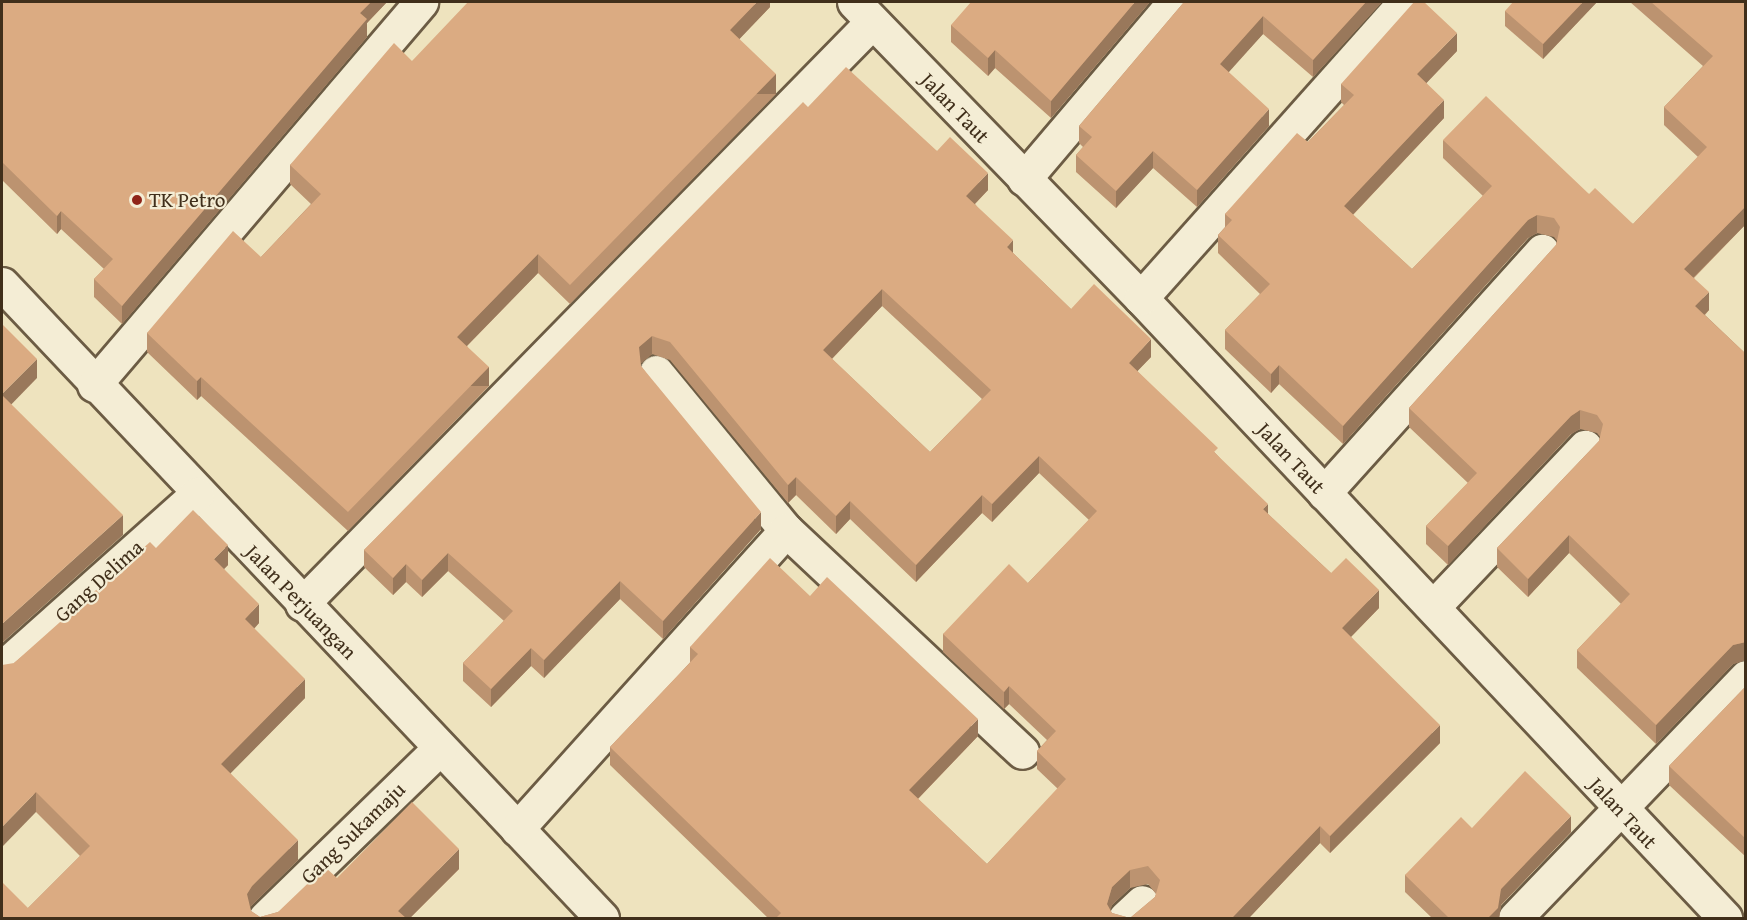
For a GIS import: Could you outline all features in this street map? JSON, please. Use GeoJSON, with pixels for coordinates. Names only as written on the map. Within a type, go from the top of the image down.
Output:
{"type":"FeatureCollection","features":[{"type":"Feature","properties":{"kind":"street"},"geometry":{"type":"LineString","coordinates":[[94,385],[421,2]]}},
{"type":"Feature","properties":{"kind":"street"},"geometry":{"type":"LineString","coordinates":[[1024,179],[1174,2]]}},
{"type":"Feature","properties":{"kind":"street"},"geometry":{"type":"LineString","coordinates":[[1141,298],[1405,2]]}},
{"type":"Feature","properties":{"kind":"street"},"geometry":{"type":"LineString","coordinates":[[302,604],[864,9]]}},
{"type":"Feature","properties":{"kind":"street","name":"Jalan Taut"},"geometry":{"type":"LineString","coordinates":[[864,9],[1433,607],[1621,812],[1725,918]]}},
{"type":"Feature","properties":{"kind":"street"},"geometry":{"type":"LineString","coordinates":[[1324,493],[1542,251]]}},
{"type":"Feature","properties":{"kind":"street","name":"Jalan Perjuangan"},"geometry":{"type":"LineString","coordinates":[[2,284],[197,494],[602,918]]}},
{"type":"Feature","properties":{"kind":"street"},"geometry":{"type":"LineString","coordinates":[[656,372],[786,530],[1022,752]]}},
{"type":"Feature","properties":{"kind":"street"},"geometry":{"type":"LineString","coordinates":[[1433,607],[1585,447]]}},
{"type":"Feature","properties":{"kind":"street","name":"Gang Delima"},"geometry":{"type":"LineString","coordinates":[[2,668],[197,494]]}},
{"type":"Feature","properties":{"kind":"street"},"geometry":{"type":"LineString","coordinates":[[517,829],[786,530]]}},
{"type":"Feature","properties":{"kind":"street"},"geometry":{"type":"LineString","coordinates":[[1515,918],[1621,812],[1746,677]]}},
{"type":"Feature","properties":{"kind":"street","name":"Gang Sukamaju"},"geometry":{"type":"LineString","coordinates":[[265,918],[440,748]]}},
{"type":"Feature","properties":{"kind":"building"},"geometry":{"type":"Polygon","coordinates":[[[2,2],[371,2],[360,13],[367,19],[122,306],[94,279],[113,259],[61,211],[57,216],[2,162],[2,2]]]}},
{"type":"Feature","properties":{"kind":"building"},"geometry":{"type":"Polygon","coordinates":[[[468,2],[757,2],[730,30],[776,74],[570,285],[538,254],[457,337],[489,367],[348,512],[201,377],[197,381],[147,333],[233,231],[261,257],[321,194],[290,165],[394,43],[412,61],[468,2]]]}},
{"type":"Feature","properties":{"kind":"building"},"geometry":{"type":"Polygon","coordinates":[[[971,2],[1135,2],[1051,101],[995,50],[988,58],[951,25],[971,2]]]}},
{"type":"Feature","properties":{"kind":"building"},"geometry":{"type":"Polygon","coordinates":[[[1184,2],[1366,2],[1313,60],[1263,16],[1220,64],[1269,109],[1197,190],[1153,151],[1116,191],[1076,155],[1092,137],[1079,126],[1184,2]]]}},
{"type":"Feature","properties":{"kind":"building"},"geometry":{"type":"Polygon","coordinates":[[[1414,2],[1424,2],[1457,33],[1417,74],[1444,100],[1344,206],[1412,269],[1492,186],[1443,140],[1486,96],[1589,194],[1595,188],[1633,224],[1707,147],[1664,107],[1713,56],[1651,2],[1746,2],[1746,206],[1684,269],[1709,292],[1695,306],[1746,354],[1746,642],[1733,645],[1656,725],[1577,650],[1630,594],[1569,535],[1528,579],[1497,548],[1599,441],[1603,424],[1597,415],[1580,410],[1571,416],[1448,546],[1426,526],[1477,473],[1409,408],[1556,245],[1560,227],[1554,218],[1537,215],[1528,220],[1343,426],[1279,365],[1271,374],[1225,330],[1270,284],[1218,235],[1232,220],[1225,214],[1297,133],[1308,142],[1354,95],[1341,84],[1414,2]]]}},
{"type":"Feature","properties":{"kind":"building"},"geometry":{"type":"Polygon","coordinates":[[[1513,2],[1583,2],[1543,44],[1505,11],[1513,2]]]}},
{"type":"Feature","properties":{"kind":"building"},"geometry":{"type":"Polygon","coordinates":[[[846,67],[937,151],[950,137],[988,173],[966,196],[1013,240],[1007,247],[1071,309],[1094,284],[1151,339],[1129,363],[1218,448],[1214,452],[1268,504],[1263,509],[1331,573],[1346,558],[1379,590],[1342,628],[1440,725],[1330,836],[1320,826],[1232,918],[1130,918],[776,918],[781,913],[610,747],[698,654],[690,647],[770,558],[810,596],[827,577],[978,719],[909,790],[987,864],[1066,779],[1037,751],[1056,731],[1009,686],[1004,692],[943,634],[1009,564],[1028,583],[1097,511],[1039,456],[992,504],[982,495],[916,565],[850,501],[836,516],[796,477],[788,485],[670,342],[652,336],[639,347],[641,366],[761,512],[663,621],[620,581],[544,660],[531,648],[491,689],[463,663],[513,611],[448,553],[422,580],[406,564],[393,578],[364,550],[803,102],[808,107],[846,67]],[[882,289],[823,350],[930,452],[991,390],[882,289]],[[1148,866],[1130,870],[1112,887],[1107,904],[1112,913],[1130,918],[1155,897],[1160,880],[1148,866]]]}},
{"type":"Feature","properties":{"kind":"building"},"geometry":{"type":"Polygon","coordinates":[[[2,324],[37,359],[2,394],[2,324]]]}},
{"type":"Feature","properties":{"kind":"building"},"geometry":{"type":"Polygon","coordinates":[[[2,395],[123,515],[2,624],[2,395]]]}},
{"type":"Feature","properties":{"kind":"building"},"geometry":{"type":"Polygon","coordinates":[[[193,510],[228,545],[214,559],[259,604],[245,619],[305,679],[221,764],[298,840],[252,886],[247,894],[251,911],[260,917],[278,912],[325,867],[337,878],[412,802],[459,849],[398,911],[406,918],[2,918],[2,882],[28,908],[90,846],[36,792],[2,827],[2,665],[14,663],[150,542],[156,548],[193,510]]]}},
{"type":"Feature","properties":{"kind":"building"},"geometry":{"type":"Polygon","coordinates":[[[1746,686],[1746,839],[1669,766],[1746,686]]]}},
{"type":"Feature","properties":{"kind":"building"},"geometry":{"type":"Polygon","coordinates":[[[1525,771],[1571,816],[1501,889],[1498,908],[1488,918],[1449,918],[1405,875],[1461,817],[1472,828],[1525,771]]]}},
{"type":"Feature","properties":{"kind":"place","name":"TK Petro"},"geometry":{"type":"Point","coordinates":[137,200]}}]}
